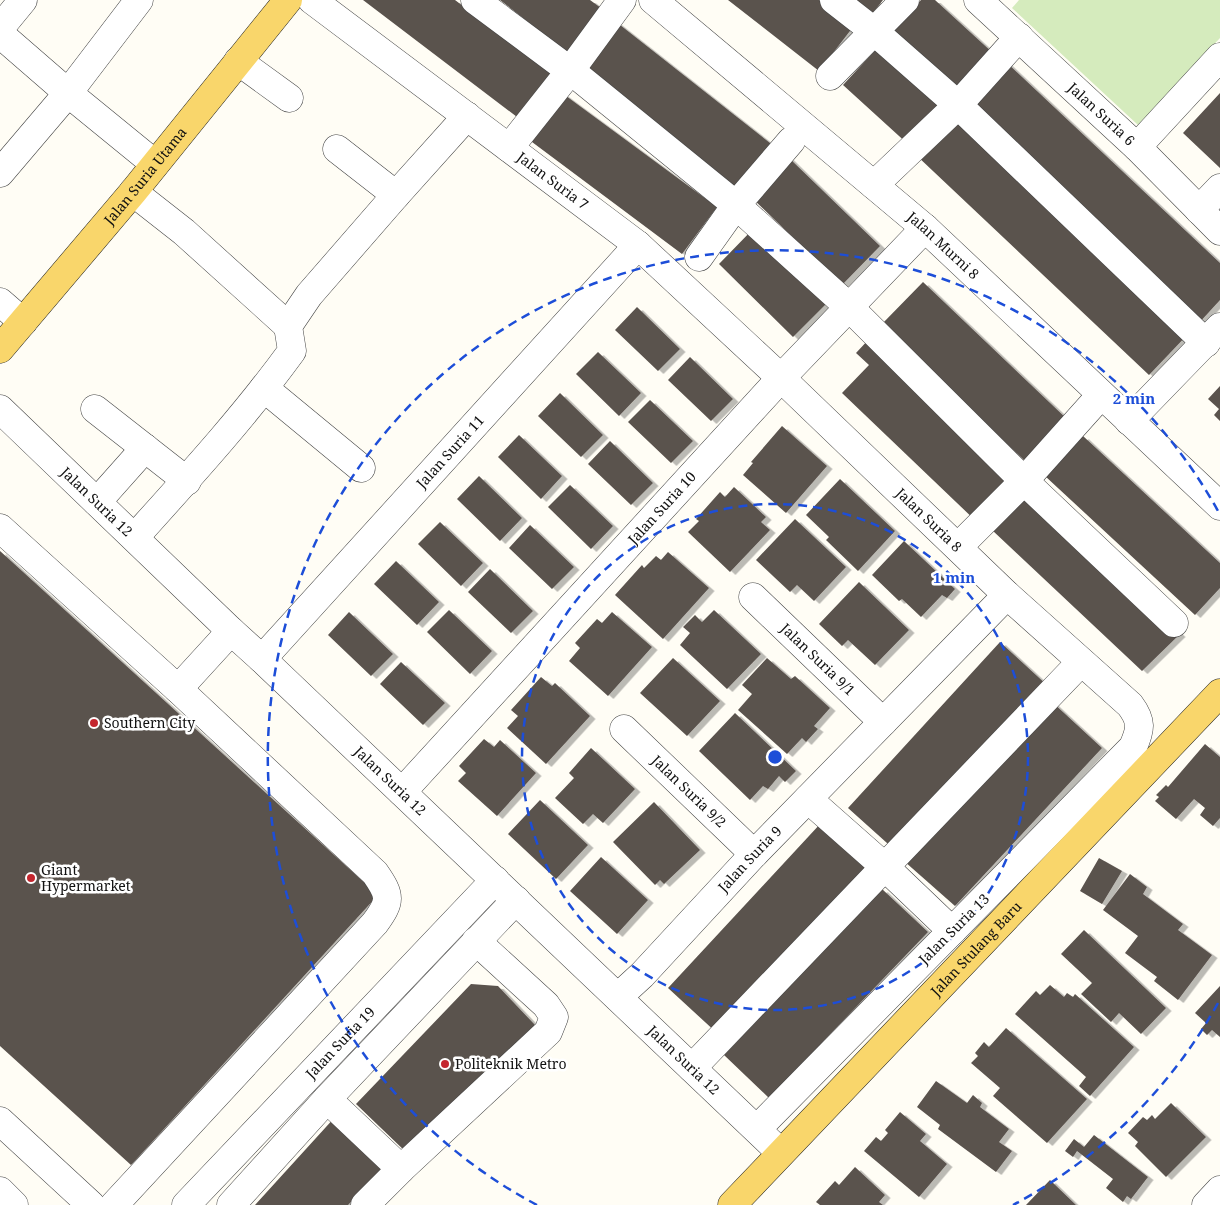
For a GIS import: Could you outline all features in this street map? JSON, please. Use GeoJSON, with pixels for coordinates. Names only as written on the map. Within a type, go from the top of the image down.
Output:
{"type":"FeatureCollection","features":[{"type":"Feature","properties":{"kind":"main road","name":"Jalan Suria Utama"},"geometry":{"type":"LineString","coordinates":[[0,349],[133,192],[288,0]]}},
{"type":"Feature","properties":{"kind":"main road","name":"Jalan Stulang Baru"},"geometry":{"type":"LineString","coordinates":[[732,1205],[780,1152],[1220,693]]}},
{"type":"Feature","properties":{"kind":"street"},"geometry":{"type":"LineString","coordinates":[[0,173],[68,93],[140,0]]}},
{"type":"Feature","properties":{"kind":"street","name":"Jalan Suria 7"},"geometry":{"type":"LineString","coordinates":[[312,0],[638,245],[780,378]]}},
{"type":"Feature","properties":{"kind":"street"},"geometry":{"type":"LineString","coordinates":[[475,0],[570,71],[736,205],[849,307],[1024,480],[1174,623]]}},
{"type":"Feature","properties":{"kind":"street"},"geometry":{"type":"LineString","coordinates":[[510,148],[622,0]]}},
{"type":"Feature","properties":{"kind":"street","name":"Jalan Murni 8"},"geometry":{"type":"LineString","coordinates":[[653,0],[925,228],[1220,506]]}},
{"type":"Feature","properties":{"kind":"street"},"geometry":{"type":"LineString","coordinates":[[834,0],[875,32],[958,105],[1213,335],[1129,421]]}},
{"type":"Feature","properties":{"kind":"street"},"geometry":{"type":"LineString","coordinates":[[830,76],[905,0]]}},
{"type":"Feature","properties":{"kind":"street","name":"Jalan Suria 6"},"geometry":{"type":"LineString","coordinates":[[984,2],[1018,37],[1137,147],[1220,231]]}},
{"type":"Feature","properties":{"kind":"street"},"geometry":{"type":"LineString","coordinates":[[0,34],[68,93],[155,164]]}},
{"type":"Feature","properties":{"kind":"street"},"geometry":{"type":"LineString","coordinates":[[874,185],[958,105],[1018,37]]}},
{"type":"Feature","properties":{"kind":"street"},"geometry":{"type":"LineString","coordinates":[[1137,147],[1220,57]]}},
{"type":"Feature","properties":{"kind":"street"},"geometry":{"type":"LineString","coordinates":[[238,61],[288,98]]}},
{"type":"Feature","properties":{"kind":"street"},"geometry":{"type":"LineString","coordinates":[[288,326],[310,295],[467,116]]}},
{"type":"Feature","properties":{"kind":"street"},"geometry":{"type":"LineString","coordinates":[[699,256],[736,205],[790,141]]}},
{"type":"Feature","properties":{"kind":"street"},"geometry":{"type":"LineString","coordinates":[[337,149],[396,195]]}},
{"type":"Feature","properties":{"kind":"street"},"geometry":{"type":"LineString","coordinates":[[1199,210],[1220,188]]}},
{"type":"Feature","properties":{"kind":"street"},"geometry":{"type":"LineString","coordinates":[[133,192],[184,232],[288,326],[292,350],[264,388],[187,481],[135,538]]}},
{"type":"Feature","properties":{"kind":"street","name":"Jalan Suria 10"},"geometry":{"type":"LineString","coordinates":[[402,792],[780,378],[925,228]]}},
{"type":"Feature","properties":{"kind":"street","name":"Jalan Suria 11"},"geometry":{"type":"LineString","coordinates":[[262,658],[638,245]]}},
{"type":"Feature","properties":{"kind":"street"},"geometry":{"type":"LineString","coordinates":[[0,302],[23,322]]}},
{"type":"Feature","properties":{"kind":"street","name":"Jalan Suria 8"},"geometry":{"type":"LineString","coordinates":[[780,378],[1007,595],[1130,705],[1140,723]]}},
{"type":"Feature","properties":{"kind":"street"},"geometry":{"type":"LineString","coordinates":[[264,388],[361,468]]}},
{"type":"Feature","properties":{"kind":"street"},"geometry":{"type":"LineString","coordinates":[[958,548],[1024,480],[1101,394]]}},
{"type":"Feature","properties":{"kind":"street","name":"Jalan Suria 12"},"geometry":{"type":"LineString","coordinates":[[0,409],[780,1152]]}},
{"type":"Feature","properties":{"kind":"street"},"geometry":{"type":"LineString","coordinates":[[95,409],[187,481]]}},
{"type":"Feature","properties":{"kind":"street"},"geometry":{"type":"LineString","coordinates":[[97,502],[145,448]]}},
{"type":"Feature","properties":{"kind":"street"},"geometry":{"type":"LineString","coordinates":[[0,528],[178,689],[376,873],[383,884],[387,896],[386,909],[375,923],[114,1205]]}},
{"type":"Feature","properties":{"kind":"street","name":"Jalan Suria 9"},"geometry":{"type":"LineString","coordinates":[[618,997],[642,975],[754,854],[1007,595]]}},
{"type":"Feature","properties":{"kind":"street","name":"Jalan Suria 9/1"},"geometry":{"type":"LineString","coordinates":[[753,597],[884,722]]}},
{"type":"Feature","properties":{"kind":"street"},"geometry":{"type":"LineString","coordinates":[[178,689],[231,631]]}},
{"type":"Feature","properties":{"kind":"street"},"geometry":{"type":"LineString","coordinates":[[692,1068],[1081,662]]}},
{"type":"Feature","properties":{"kind":"street","name":"Jalan Suria 13"},"geometry":{"type":"LineString","coordinates":[[757,1129],[1132,747],[1138,735],[1140,723]]}},
{"type":"Feature","properties":{"kind":"street","name":"Jalan Suria 9/2"},"geometry":{"type":"LineString","coordinates":[[624,729],[754,854]]}},
{"type":"Feature","properties":{"kind":"street"},"geometry":{"type":"LineString","coordinates":[[808,799],[885,867],[952,931]]}},
{"type":"Feature","properties":{"kind":"street","name":"Jalan Suria 19"},"geometry":{"type":"LineString","coordinates":[[186,1205],[495,880]]}},
{"type":"Feature","properties":{"kind":"street"},"geometry":{"type":"LineString","coordinates":[[231,1205],[327,1099],[516,900]]}},
{"type":"Feature","properties":{"kind":"street"},"geometry":{"type":"LineString","coordinates":[[365,1205],[548,1032],[552,1025],[554,1017],[546,1005],[476,941]]}},
{"type":"Feature","properties":{"kind":"street"},"geometry":{"type":"LineString","coordinates":[[327,1099],[401,1169]]}},
{"type":"Feature","properties":{"kind":"street"},"geometry":{"type":"LineString","coordinates":[[0,1121],[91,1205]]}},
{"type":"Feature","properties":{"kind":"street"},"geometry":{"type":"LineString","coordinates":[[1206,1205],[1220,1190]]}},
{"type":"Feature","properties":{"kind":"street"},"geometry":{"type":"LineString","coordinates":[[0,1191],[14,1205]]}},
{"type":"Feature","properties":{"kind":"green space"},"geometry":{"type":"Polygon","coordinates":[[[1019,0],[1220,0],[1220,38],[1138,125],[1012,8],[1019,0]]]}},
{"type":"Feature","properties":{"kind":"building"},"geometry":{"type":"Polygon","coordinates":[[[363,0],[455,0],[555,76],[521,120],[363,0]]]}},
{"type":"Feature","properties":{"kind":"building"},"geometry":{"type":"Polygon","coordinates":[[[500,0],[590,0],[605,11],[570,55],[500,0]]]}},
{"type":"Feature","properties":{"kind":"building"},"geometry":{"type":"Polygon","coordinates":[[[728,0],[819,0],[853,27],[819,71],[728,0]]]}},
{"type":"Feature","properties":{"kind":"building"},"geometry":{"type":"Polygon","coordinates":[[[854,0],[883,0],[872,14],[854,0]]]}},
{"type":"Feature","properties":{"kind":"building"},"geometry":{"type":"Polygon","coordinates":[[[921,0],[935,0],[994,54],[957,94],[890,33],[921,0]]]}},
{"type":"Feature","properties":{"kind":"building"},"geometry":{"type":"Polygon","coordinates":[[[615,21],[775,147],[740,191],[580,65],[615,21]]]}},
{"type":"Feature","properties":{"kind":"building"},"geometry":{"type":"Polygon","coordinates":[[[880,45],[947,106],[910,146],[843,85],[880,45]]]}},
{"type":"Feature","properties":{"kind":"building"},"geometry":{"type":"Polygon","coordinates":[[[1005,61],[1220,263],[1220,300],[1198,324],[964,104],[1005,61]]]}},
{"type":"Feature","properties":{"kind":"building"},"geometry":{"type":"Polygon","coordinates":[[[562,93],[717,207],[682,254],[528,139],[562,93]]]}},
{"type":"Feature","properties":{"kind":"building"},"geometry":{"type":"Polygon","coordinates":[[[1220,93],[1220,168],[1183,133],[1220,93]]]}},
{"type":"Feature","properties":{"kind":"building"},"geometry":{"type":"Polygon","coordinates":[[[957,112],[1190,332],[1149,375],[916,155],[957,112]]]}},
{"type":"Feature","properties":{"kind":"building"},"geometry":{"type":"Polygon","coordinates":[[[788,157],[880,246],[842,285],[750,196],[788,157]]]}},
{"type":"Feature","properties":{"kind":"building"},"geometry":{"type":"Polygon","coordinates":[[[755,227],[829,301],[793,337],[719,264],[755,227]]]}},
{"type":"Feature","properties":{"kind":"building"},"geometry":{"type":"Polygon","coordinates":[[[923,282],[1069,421],[1028,464],[882,324],[923,282]]]}},
{"type":"Feature","properties":{"kind":"building"},"geometry":{"type":"Polygon","coordinates":[[[637,307],[680,349],[658,371],[615,330],[637,307]]]}},
{"type":"Feature","properties":{"kind":"building"},"geometry":{"type":"Polygon","coordinates":[[[870,338],[1020,482],[979,524],[842,393],[869,365],[856,353],[870,338]]]}},
{"type":"Feature","properties":{"kind":"building"},"geometry":{"type":"Polygon","coordinates":[[[598,352],[641,393],[619,416],[576,374],[598,352]]]}},
{"type":"Feature","properties":{"kind":"building"},"geometry":{"type":"Polygon","coordinates":[[[690,357],[733,399],[711,421],[668,380],[690,357]]]}},
{"type":"Feature","properties":{"kind":"building"},"geometry":{"type":"Polygon","coordinates":[[[1220,386],[1220,421],[1214,415],[1219,409],[1208,399],[1220,386]]]}},
{"type":"Feature","properties":{"kind":"building"},"geometry":{"type":"Polygon","coordinates":[[[560,393],[603,435],[581,457],[538,416],[560,393]]]}},
{"type":"Feature","properties":{"kind":"building"},"geometry":{"type":"Polygon","coordinates":[[[650,400],[693,441],[671,463],[628,422],[650,400]]]}},
{"type":"Feature","properties":{"kind":"building"},"geometry":{"type":"Polygon","coordinates":[[[782,426],[827,466],[786,513],[743,475],[753,463],[751,462],[782,426]]]}},
{"type":"Feature","properties":{"kind":"building"},"geometry":{"type":"Polygon","coordinates":[[[519,435],[562,476],[541,499],[498,457],[519,435]]]}},
{"type":"Feature","properties":{"kind":"building"},"geometry":{"type":"Polygon","coordinates":[[[1083,436],[1220,563],[1220,588],[1195,615],[1045,476],[1083,436]]]}},
{"type":"Feature","properties":{"kind":"building"},"geometry":{"type":"Polygon","coordinates":[[[610,441],[653,483],[631,505],[588,464],[610,441]]]}},
{"type":"Feature","properties":{"kind":"building"},"geometry":{"type":"Polygon","coordinates":[[[479,476],[522,518],[500,541],[457,499],[479,476]]]}},
{"type":"Feature","properties":{"kind":"building"},"geometry":{"type":"Polygon","coordinates":[[[840,479],[895,531],[858,571],[826,540],[829,537],[806,515],[840,479]]]}},
{"type":"Feature","properties":{"kind":"building"},"geometry":{"type":"Polygon","coordinates":[[[570,485],[613,526],[591,549],[548,507],[570,485]]]}},
{"type":"Feature","properties":{"kind":"building"},"geometry":{"type":"Polygon","coordinates":[[[734,487],[766,517],[761,522],[770,530],[730,572],[688,532],[699,521],[696,519],[720,492],[725,497],[734,487]]]}},
{"type":"Feature","properties":{"kind":"building"},"geometry":{"type":"Polygon","coordinates":[[[1028,490],[1180,634],[1142,671],[992,530],[1028,490]]]}},
{"type":"Feature","properties":{"kind":"building"},"geometry":{"type":"Polygon","coordinates":[[[795,519],[846,567],[814,601],[797,585],[790,592],[756,560],[795,519]]]}},
{"type":"Feature","properties":{"kind":"building"},"geometry":{"type":"Polygon","coordinates":[[[440,522],[483,563],[461,586],[418,544],[440,522]]]}},
{"type":"Feature","properties":{"kind":"building"},"geometry":{"type":"Polygon","coordinates":[[[530,525],[574,567],[552,589],[509,548],[530,525]]]}},
{"type":"Feature","properties":{"kind":"building"},"geometry":{"type":"Polygon","coordinates":[[[904,541],[955,589],[947,598],[942,595],[921,617],[902,599],[899,601],[872,575],[904,541]]]}},
{"type":"Feature","properties":{"kind":"building","name":"Southern City"},"geometry":{"type":"Polygon","coordinates":[[[0,551],[378,895],[131,1165],[0,1046],[0,551]]]}},
{"type":"Feature","properties":{"kind":"building"},"geometry":{"type":"Polygon","coordinates":[[[668,552],[709,588],[663,639],[615,595],[642,565],[644,568],[656,556],[661,560],[668,552]]]}},
{"type":"Feature","properties":{"kind":"building"},"geometry":{"type":"Polygon","coordinates":[[[396,561],[439,602],[417,625],[374,584],[396,561]]]}},
{"type":"Feature","properties":{"kind":"building"},"geometry":{"type":"Polygon","coordinates":[[[490,569],[533,611],[511,633],[468,592],[490,569]]]}},
{"type":"Feature","properties":{"kind":"building"},"geometry":{"type":"Polygon","coordinates":[[[859,582],[909,630],[875,665],[848,640],[842,646],[819,624],[859,582]]]}},
{"type":"Feature","properties":{"kind":"building"},"geometry":{"type":"Polygon","coordinates":[[[449,610],[492,651],[470,674],[427,632],[449,610]]]}},
{"type":"Feature","properties":{"kind":"building"},"geometry":{"type":"Polygon","coordinates":[[[714,610],[761,654],[727,689],[680,645],[690,633],[683,627],[695,615],[702,622],[714,610]]]}},
{"type":"Feature","properties":{"kind":"building"},"geometry":{"type":"Polygon","coordinates":[[[349,612],[393,654],[371,676],[328,635],[349,612]]]}},
{"type":"Feature","properties":{"kind":"building"},"geometry":{"type":"Polygon","coordinates":[[[612,612],[652,647],[608,696],[569,661],[580,648],[575,643],[597,619],[602,623],[612,612]]]}},
{"type":"Feature","properties":{"kind":"building"},"geometry":{"type":"Polygon","coordinates":[[[1000,642],[1049,687],[897,852],[848,808],[1000,642]]]}},
{"type":"Feature","properties":{"kind":"building"},"geometry":{"type":"Polygon","coordinates":[[[673,658],[720,701],[687,736],[640,693],[673,658]]]}},
{"type":"Feature","properties":{"kind":"building"},"geometry":{"type":"Polygon","coordinates":[[[767,658],[791,679],[795,676],[830,708],[814,726],[818,729],[806,742],[802,738],[787,754],[738,710],[752,694],[742,685],[767,658]]]}},
{"type":"Feature","properties":{"kind":"building"},"geometry":{"type":"Polygon","coordinates":[[[401,662],[445,703],[423,725],[380,684],[401,662]]]}},
{"type":"Feature","properties":{"kind":"building"},"geometry":{"type":"Polygon","coordinates":[[[541,677],[552,686],[555,683],[590,716],[546,764],[507,728],[518,716],[511,710],[541,677]]]}},
{"type":"Feature","properties":{"kind":"building"},"geometry":{"type":"Polygon","coordinates":[[[1051,701],[1102,748],[955,906],[904,861],[1051,701]]]}},
{"type":"Feature","properties":{"kind":"building"},"geometry":{"type":"Polygon","coordinates":[[[735,713],[796,771],[785,782],[779,776],[768,789],[763,786],[750,800],[699,751],[735,713]]]}},
{"type":"Feature","properties":{"kind":"building"},"geometry":{"type":"Polygon","coordinates":[[[484,739],[494,747],[500,740],[536,773],[497,816],[458,781],[466,773],[459,766],[484,739]]]}},
{"type":"Feature","properties":{"kind":"building"},"geometry":{"type":"Polygon","coordinates":[[[1205,744],[1220,757],[1220,818],[1213,826],[1200,815],[1205,808],[1194,799],[1176,819],[1155,801],[1159,797],[1156,795],[1166,785],[1168,787],[1205,744]]]}},
{"type":"Feature","properties":{"kind":"building"},"geometry":{"type":"Polygon","coordinates":[[[591,748],[635,789],[603,823],[593,814],[583,824],[555,798],[574,778],[569,773],[591,748]]]}},
{"type":"Feature","properties":{"kind":"building"},"geometry":{"type":"Polygon","coordinates":[[[540,800],[588,845],[556,879],[508,834],[540,800]]]}},
{"type":"Feature","properties":{"kind":"building"},"geometry":{"type":"Polygon","coordinates":[[[654,802],[700,850],[664,884],[660,880],[655,885],[613,842],[654,802]]]}},
{"type":"Feature","properties":{"kind":"building"},"geometry":{"type":"Polygon","coordinates":[[[821,823],[871,870],[718,1034],[668,988],[821,823]]]}},
{"type":"Feature","properties":{"kind":"building"},"geometry":{"type":"Polygon","coordinates":[[[601,857],[648,900],[617,934],[570,891],[601,857]]]}},
{"type":"Feature","properties":{"kind":"building"},"geometry":{"type":"Polygon","coordinates":[[[1099,858],[1122,871],[1102,904],[1080,891],[1099,858]]]}},
{"type":"Feature","properties":{"kind":"building"},"geometry":{"type":"Polygon","coordinates":[[[1130,874],[1147,887],[1143,894],[1183,924],[1178,930],[1212,955],[1178,1000],[1154,981],[1157,977],[1125,953],[1138,936],[1103,910],[1130,874]]]}},
{"type":"Feature","properties":{"kind":"building"},"geometry":{"type":"Polygon","coordinates":[[[882,889],[928,932],[769,1098],[724,1055],[882,889]]]}},
{"type":"Feature","properties":{"kind":"building"},"geometry":{"type":"Polygon","coordinates":[[[1084,930],[1166,1008],[1141,1034],[1119,1013],[1111,1022],[1081,994],[1092,983],[1061,954],[1084,930]]]}},
{"type":"Feature","properties":{"kind":"building","name":"Politeknik Metro"},"geometry":{"type":"Polygon","coordinates":[[[471,984],[498,986],[535,1025],[407,1153],[356,1104],[471,984]]]}},
{"type":"Feature","properties":{"kind":"building"},"geometry":{"type":"Polygon","coordinates":[[[1050,985],[1064,997],[1067,993],[1073,997],[1075,994],[1134,1047],[1090,1096],[1079,1086],[1086,1077],[1015,1014],[1036,991],[1040,995],[1050,985]]]}},
{"type":"Feature","properties":{"kind":"building"},"geometry":{"type":"Polygon","coordinates":[[[1220,986],[1220,1037],[1212,1030],[1207,1035],[1201,1029],[1206,1023],[1195,1013],[1220,986]]]}},
{"type":"Feature","properties":{"kind":"building"},"geometry":{"type":"Polygon","coordinates":[[[1006,1028],[1087,1099],[1047,1143],[993,1096],[1000,1088],[971,1063],[978,1056],[975,1053],[984,1042],[989,1047],[1006,1028]]]}},
{"type":"Feature","properties":{"kind":"building"},"geometry":{"type":"Polygon","coordinates":[[[936,1081],[967,1103],[973,1095],[982,1103],[980,1107],[1009,1129],[999,1142],[1012,1151],[996,1172],[938,1129],[940,1125],[917,1107],[936,1081]]]}},
{"type":"Feature","properties":{"kind":"building"},"geometry":{"type":"Polygon","coordinates":[[[1171,1103],[1206,1137],[1166,1177],[1135,1146],[1138,1142],[1128,1133],[1143,1117],[1147,1120],[1152,1115],[1155,1119],[1171,1103]]]}},
{"type":"Feature","properties":{"kind":"building"},"geometry":{"type":"Polygon","coordinates":[[[900,1112],[926,1134],[920,1141],[947,1164],[919,1197],[864,1151],[876,1137],[881,1141],[888,1133],[885,1130],[900,1112]]]}},
{"type":"Feature","properties":{"kind":"building"},"geometry":{"type":"Polygon","coordinates":[[[336,1116],[387,1163],[348,1205],[255,1205],[336,1116]]]}},
{"type":"Feature","properties":{"kind":"building"},"geometry":{"type":"Polygon","coordinates":[[[1094,1135],[1148,1177],[1131,1199],[1127,1196],[1123,1202],[1106,1188],[1113,1179],[1077,1151],[1073,1157],[1065,1151],[1074,1139],[1084,1147],[1094,1135]]]}},
{"type":"Feature","properties":{"kind":"building"},"geometry":{"type":"Polygon","coordinates":[[[855,1167],[885,1195],[879,1202],[883,1205],[820,1205],[816,1202],[835,1181],[839,1185],[855,1167]]]}},
{"type":"Feature","properties":{"kind":"building"},"geometry":{"type":"Polygon","coordinates":[[[1050,1180],[1076,1205],[1026,1205],[1050,1180]]]}},
{"type":"Feature","properties":{"kind":"place","name":"Southern City"},"geometry":{"type":"Point","coordinates":[94,723]}},
{"type":"Feature","properties":{"kind":"place","name":"Giant Hypermarket"},"geometry":{"type":"Point","coordinates":[31,878]}},
{"type":"Feature","properties":{"kind":"place","name":"Politeknik Metro"},"geometry":{"type":"Point","coordinates":[445,1064]}}]}
